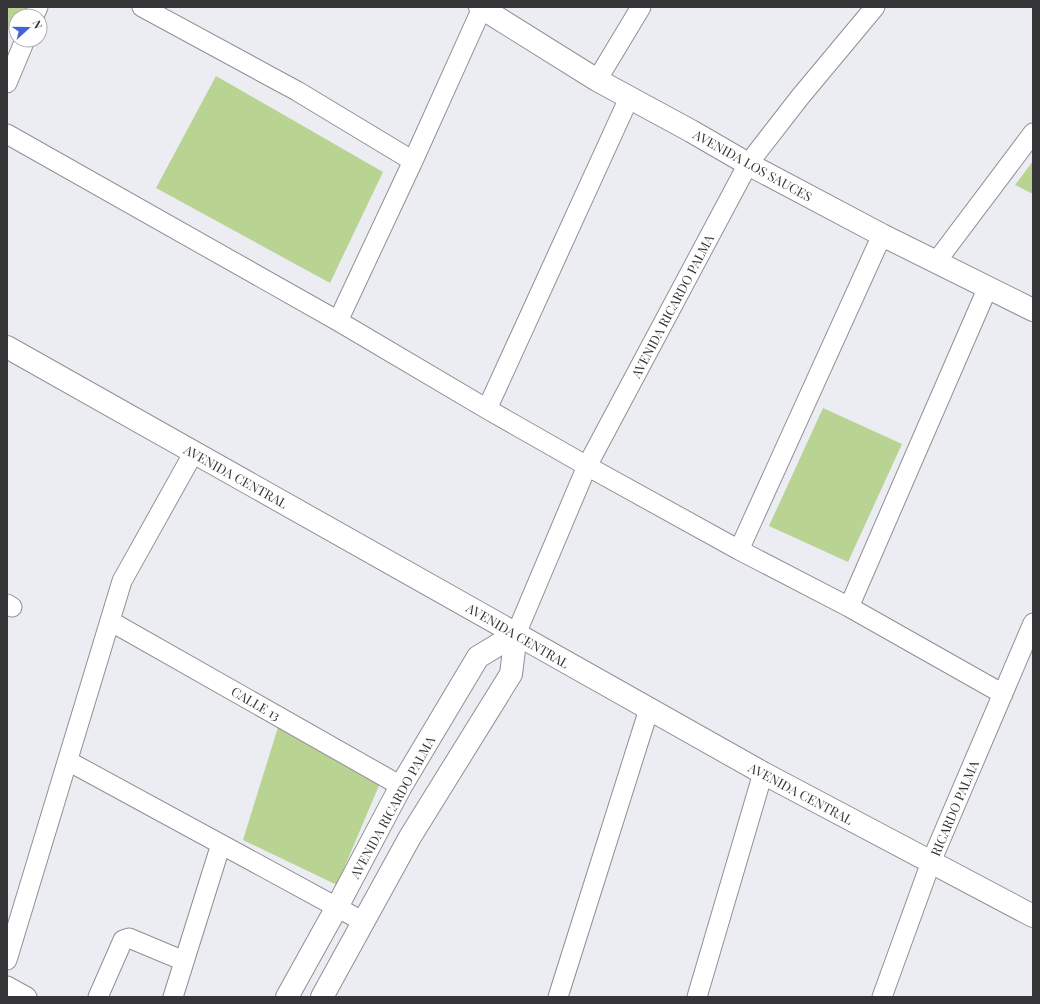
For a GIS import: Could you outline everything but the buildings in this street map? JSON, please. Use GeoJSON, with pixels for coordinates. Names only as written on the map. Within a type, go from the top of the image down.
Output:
{"type":"FeatureCollection","features":[{"type":"Feature","properties":{"kind":"street"},"geometry":{"type":"LineString","coordinates":[[142,7],[297,91],[413,161]]}},
{"type":"Feature","properties":{"kind":"street"},"geometry":{"type":"LineString","coordinates":[[597,80],[642,7]]}},
{"type":"Feature","properties":{"kind":"street","name":"AVENIDA RICARDO PALMA"},"geometry":{"type":"LineString","coordinates":[[322,997],[410,837],[511,674],[516,634],[587,466],[748,164],[800,97],[875,7]]}},
{"type":"Feature","properties":{"kind":"street"},"geometry":{"type":"LineString","coordinates":[[338,321],[413,161],[481,8]]}},
{"type":"Feature","properties":{"kind":"street","name":"AVENIDA LOS SAUCES"},"geometry":{"type":"LineString","coordinates":[[481,8],[597,80],[748,164],[936,262],[1033,310]]}},
{"type":"Feature","properties":{"kind":"street"},"geometry":{"type":"LineString","coordinates":[[7,83],[22,48]]}},
{"type":"Feature","properties":{"kind":"street"},"geometry":{"type":"LineString","coordinates":[[486,409],[629,98]]}},
{"type":"Feature","properties":{"kind":"street"},"geometry":{"type":"LineString","coordinates":[[936,262],[1033,133]]}},
{"type":"Feature","properties":{"kind":"street"},"geometry":{"type":"LineString","coordinates":[[7,134],[338,321],[486,409],[587,466],[739,550],[849,607],[1003,694]]}},
{"type":"Feature","properties":{"kind":"street"},"geometry":{"type":"LineString","coordinates":[[739,550],[882,234]]}},
{"type":"Feature","properties":{"kind":"street"},"geometry":{"type":"LineString","coordinates":[[849,607],[988,287]]}},
{"type":"Feature","properties":{"kind":"street","name":"AVENIDA CENTRAL"},"geometry":{"type":"LineString","coordinates":[[7,347],[763,773],[1033,916]]}},
{"type":"Feature","properties":{"kind":"street"},"geometry":{"type":"LineString","coordinates":[[7,960],[122,581],[194,452]]}},
{"type":"Feature","properties":{"kind":"street","name":"CALLE 13"},"geometry":{"type":"LineString","coordinates":[[110,621],[401,786]]}},
{"type":"Feature","properties":{"kind":"street","name":"RICARDO PALMA"},"geometry":{"type":"LineString","coordinates":[[882,997],[931,862],[1033,623]]}},
{"type":"Feature","properties":{"kind":"street","name":"AVENIDA RICARDO PALMA"},"geometry":{"type":"LineString","coordinates":[[287,997],[337,907],[401,786],[478,657],[516,634]]}},
{"type":"Feature","properties":{"kind":"street"},"geometry":{"type":"LineString","coordinates":[[558,997],[649,709]]}},
{"type":"Feature","properties":{"kind":"street"},"geometry":{"type":"LineString","coordinates":[[68,761],[364,922]]}},
{"type":"Feature","properties":{"kind":"street"},"geometry":{"type":"LineString","coordinates":[[697,997],[763,773]]}},
{"type":"Feature","properties":{"kind":"street"},"geometry":{"type":"LineString","coordinates":[[173,997],[221,844]]}},
{"type":"Feature","properties":{"kind":"street"},"geometry":{"type":"LineString","coordinates":[[98,997],[123,940],[129,938],[184,961]]}},
{"type":"Feature","properties":{"kind":"street"},"geometry":{"type":"LineString","coordinates":[[7,986],[27,997]]}},
{"type":"Feature","properties":{"kind":"green space"},"geometry":{"type":"Polygon","coordinates":[[[7,7],[27,7],[8,8],[7,29],[7,7]]]}},
{"type":"Feature","properties":{"kind":"green space"},"geometry":{"type":"Polygon","coordinates":[[[216,76],[383,172],[330,283],[156,188],[216,76]]]}},
{"type":"Feature","properties":{"kind":"green space"},"geometry":{"type":"Polygon","coordinates":[[[1033,161],[1033,194],[1015,185],[1033,161]]]}},
{"type":"Feature","properties":{"kind":"green space"},"geometry":{"type":"Polygon","coordinates":[[[823,408],[902,444],[848,562],[769,526],[823,408]]]}},
{"type":"Feature","properties":{"kind":"green space"},"geometry":{"type":"Polygon","coordinates":[[[279,724],[380,783],[337,885],[243,840],[279,724]]]}}]}
